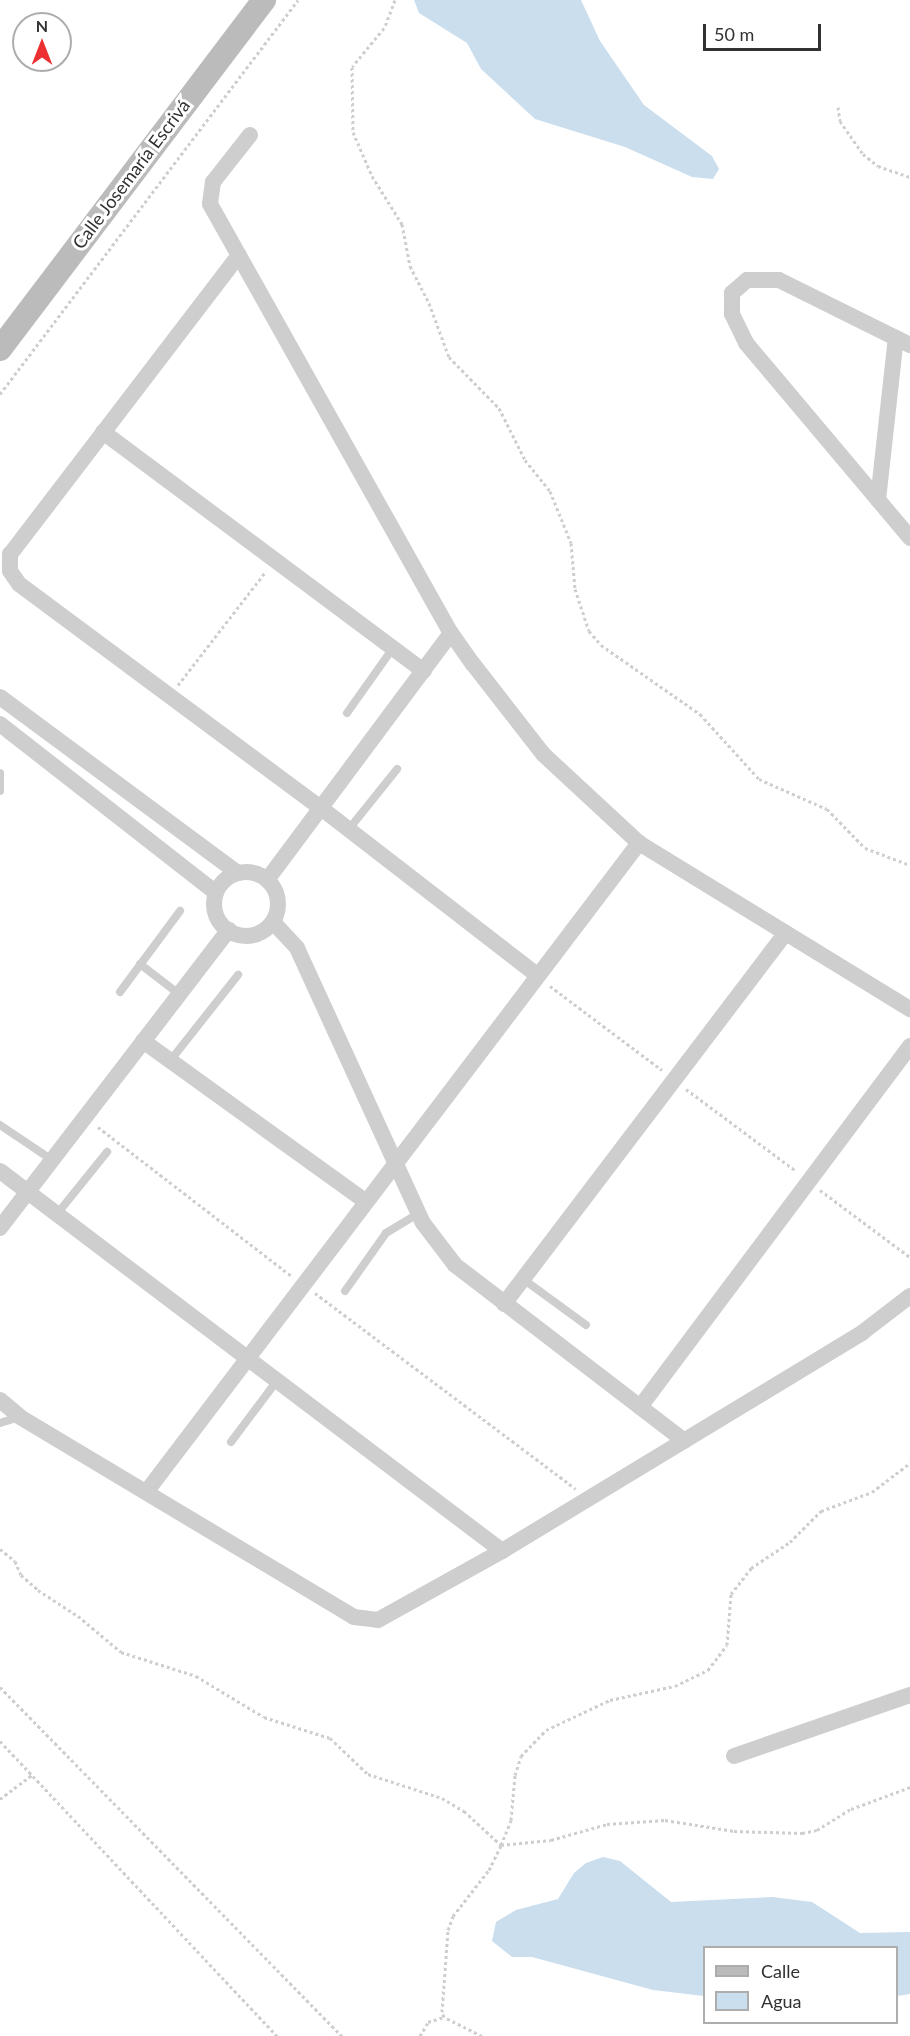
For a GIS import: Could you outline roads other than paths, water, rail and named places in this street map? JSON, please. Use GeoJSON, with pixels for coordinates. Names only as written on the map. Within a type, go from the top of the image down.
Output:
{"type":"FeatureCollection","features":[{"type":"Feature","properties":{"kind":"street","name":"Calle Josemaría Escrivá"},"geometry":{"type":"LineString","coordinates":[[1,345],[264,0]]}},
{"type":"Feature","properties":{"kind":"street"},"geometry":{"type":"LineString","coordinates":[[250,135],[213,182],[210,204],[451,633],[543,754],[639,843],[910,1009]]}},
{"type":"Feature","properties":{"kind":"street"},"geometry":{"type":"LineString","coordinates":[[239,255],[10,554],[10,571],[19,584],[349,829],[538,976]]}},
{"type":"Feature","properties":{"kind":"street"},"geometry":{"type":"LineString","coordinates":[[878,500],[903,342],[778,280],[747,280],[732,293],[732,314],[746,343],[878,500],[910,538]]}},
{"type":"Feature","properties":{"kind":"street"},"geometry":{"type":"LineString","coordinates":[[104,432],[424,671]]}},
{"type":"Feature","properties":{"kind":"street"},"geometry":{"type":"LineString","coordinates":[[267,879],[451,633]]}},
{"type":"Feature","properties":{"kind":"street"},"geometry":{"type":"LineString","coordinates":[[3,705],[238,873]]}},
{"type":"Feature","properties":{"kind":"street"},"geometry":{"type":"LineString","coordinates":[[0,724],[216,893]]}},
{"type":"Feature","properties":{"kind":"street"},"geometry":{"type":"LineString","coordinates":[[147,1491],[639,843]]}},
{"type":"Feature","properties":{"kind":"street"},"geometry":{"type":"LineString","coordinates":[[238,873],[254,873],[267,879],[276,892],[279,908],[273,922],[261,932],[246,936],[228,930],[220,922],[214,908],[216,893],[225,880],[238,873]]}},
{"type":"Feature","properties":{"kind":"street"},"geometry":{"type":"LineString","coordinates":[[273,922],[297,948],[419,1213],[455,1265],[684,1441]]}},
{"type":"Feature","properties":{"kind":"street"},"geometry":{"type":"LineString","coordinates":[[0,1228],[228,930]]}},
{"type":"Feature","properties":{"kind":"street"},"geometry":{"type":"LineString","coordinates":[[504,1304],[786,933]]}},
{"type":"Feature","properties":{"kind":"street"},"geometry":{"type":"LineString","coordinates":[[143,1041],[366,1202]]}},
{"type":"Feature","properties":{"kind":"street"},"geometry":{"type":"LineString","coordinates":[[640,1407],[910,1046]]}},
{"type":"Feature","properties":{"kind":"street"},"geometry":{"type":"LineString","coordinates":[[0,1171],[246,1360],[502,1551]]}},
{"type":"Feature","properties":{"kind":"street"},"geometry":{"type":"LineString","coordinates":[[0,1400],[20,1417],[354,1617],[378,1620],[502,1551],[863,1332],[910,1296]]}},
{"type":"Feature","properties":{"kind":"street"},"geometry":{"type":"LineString","coordinates":[[734,1756],[910,1695]]}},
{"type":"Feature","properties":{"kind":"lane"},"geometry":{"type":"LineString","coordinates":[[347,713],[393,648]]}},
{"type":"Feature","properties":{"kind":"lane"},"geometry":{"type":"LineString","coordinates":[[349,829],[397,768]]}},
{"type":"Feature","properties":{"kind":"lane"},"geometry":{"type":"LineString","coordinates":[[0,773],[0,791]]}},
{"type":"Feature","properties":{"kind":"lane"},"geometry":{"type":"LineString","coordinates":[[120,992],[180,911]]}},
{"type":"Feature","properties":{"kind":"lane"},"geometry":{"type":"LineString","coordinates":[[140,964],[179,994]]}},
{"type":"Feature","properties":{"kind":"lane"},"geometry":{"type":"LineString","coordinates":[[170,1061],[238,975]]}},
{"type":"Feature","properties":{"kind":"lane"},"geometry":{"type":"LineString","coordinates":[[0,1125],[52,1160]]}},
{"type":"Feature","properties":{"kind":"lane"},"geometry":{"type":"LineString","coordinates":[[57,1214],[107,1152]]}},
{"type":"Feature","properties":{"kind":"lane"},"geometry":{"type":"LineString","coordinates":[[345,1291],[386,1233],[419,1213]]}},
{"type":"Feature","properties":{"kind":"lane"},"geometry":{"type":"LineString","coordinates":[[523,1279],[586,1325]]}},
{"type":"Feature","properties":{"kind":"lane"},"geometry":{"type":"LineString","coordinates":[[231,1442],[276,1382]]}},
{"type":"Feature","properties":{"kind":"lane"},"geometry":{"type":"LineString","coordinates":[[0,1423],[20,1417]]}},
{"type":"Feature","properties":{"kind":"water"},"geometry":{"type":"Polygon","coordinates":[[[414,0],[581,0],[600,41],[644,105],[712,156],[719,169],[713,179],[692,177],[625,147],[535,119],[481,69],[467,43],[419,13],[414,0]]]}},
{"type":"Feature","properties":{"kind":"water"},"geometry":{"type":"Polygon","coordinates":[[[603,1857],[620,1861],[671,1902],[773,1897],[812,1902],[860,1933],[910,1932],[910,1994],[898,1996],[898,1946],[703,1946],[703,1996],[653,1990],[532,1957],[512,1957],[492,1941],[496,1922],[516,1910],[558,1899],[574,1873],[586,1863],[603,1857]]]}}]}
